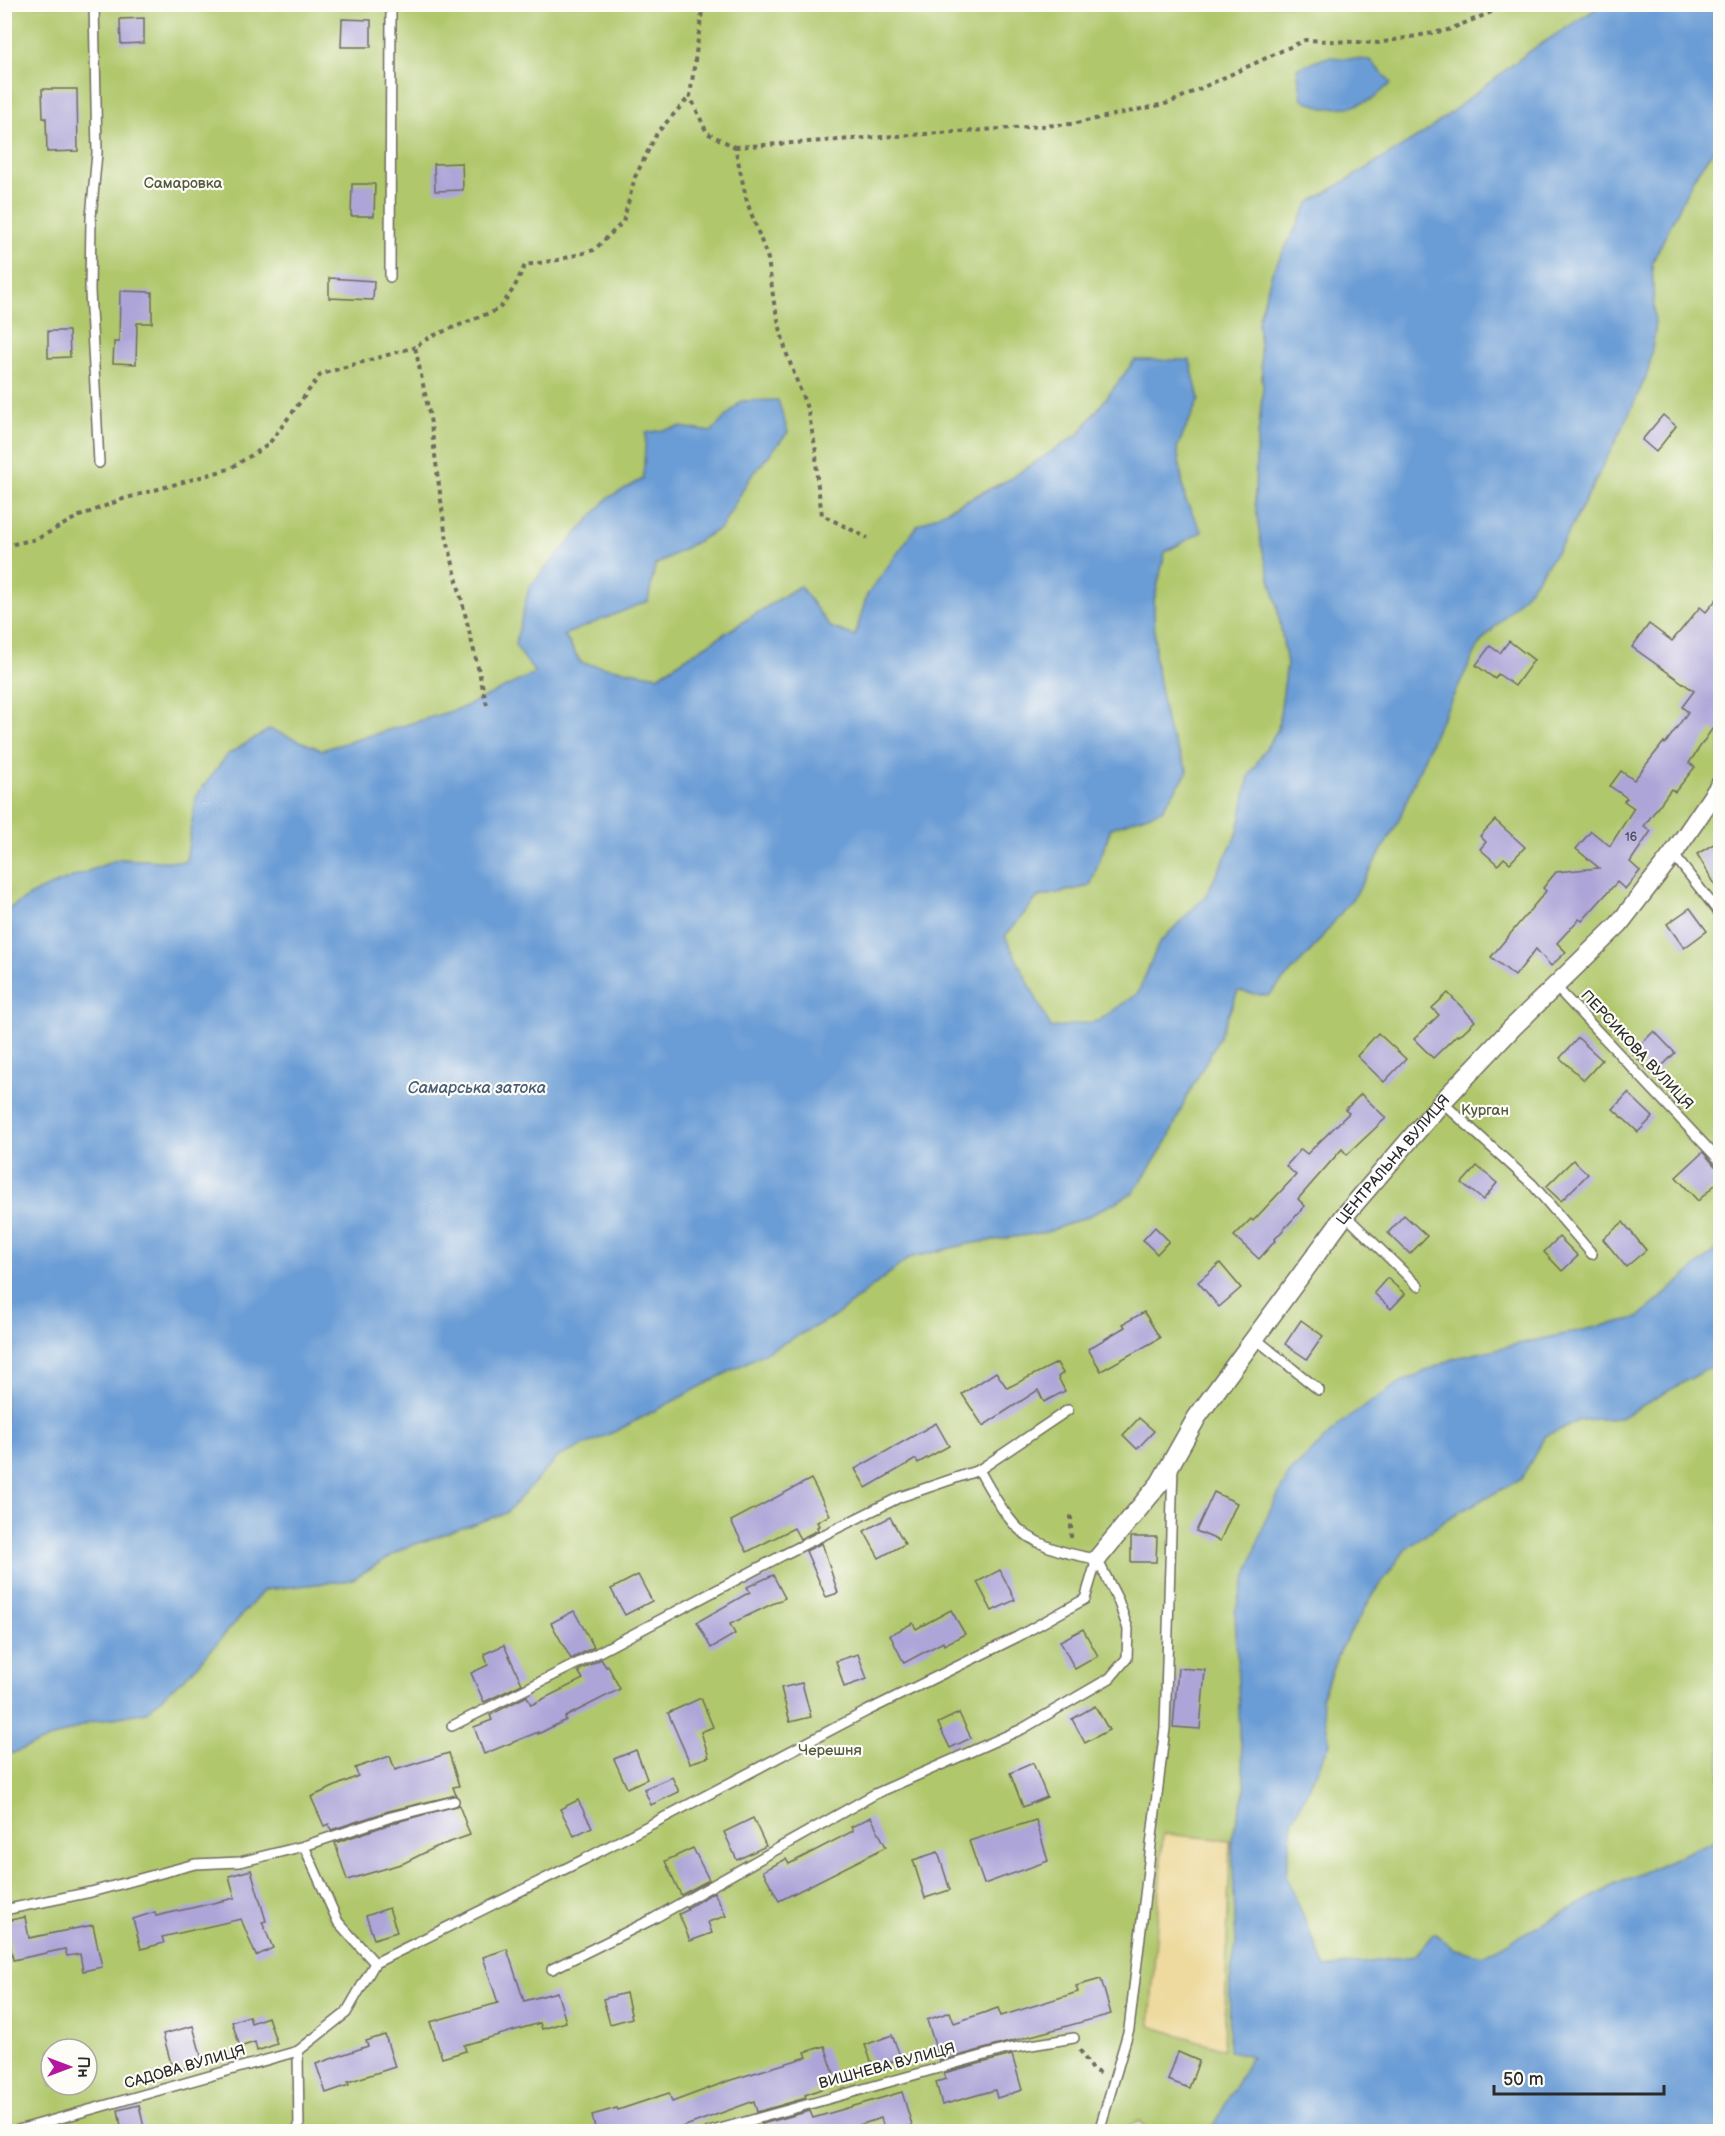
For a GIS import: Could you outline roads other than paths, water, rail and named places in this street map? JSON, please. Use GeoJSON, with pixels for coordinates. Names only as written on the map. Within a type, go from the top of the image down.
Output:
{"type":"FeatureCollection","features":[{"type":"Feature","properties":{"kind":"street","name":"ЦЕНТРАЛЬНА ВУЛИЦЯ"},"geometry":{"type":"LineString","coordinates":[[1097,1559],[1160,1483],[1197,1417],[1345,1215],[1442,1102],[1512,1028],[1619,924],[1674,854],[1720,785]]}},
{"type":"Feature","properties":{"kind":"lane"},"geometry":{"type":"LineString","coordinates":[[94,4],[97,153],[91,217],[90,291],[99,463]]}},
{"type":"Feature","properties":{"kind":"lane"},"geometry":{"type":"LineString","coordinates":[[390,277],[392,4]]}},
{"type":"Feature","properties":{"kind":"lane"},"geometry":{"type":"LineString","coordinates":[[1674,854],[1720,914]]}},
{"type":"Feature","properties":{"kind":"lane","name":"ПЕРСИКОВА ВУЛИЦЯ"},"geometry":{"type":"LineString","coordinates":[[1556,987],[1720,1161]]}},
{"type":"Feature","properties":{"kind":"lane"},"geometry":{"type":"LineString","coordinates":[[1442,1102],[1532,1184],[1592,1254]]}},
{"type":"Feature","properties":{"kind":"lane"},"geometry":{"type":"LineString","coordinates":[[1345,1215],[1418,1286]]}},
{"type":"Feature","properties":{"kind":"lane"},"geometry":{"type":"LineString","coordinates":[[1256,1339],[1319,1390]]}},
{"type":"Feature","properties":{"kind":"lane"},"geometry":{"type":"LineString","coordinates":[[452,1726],[900,1497],[978,1470],[1068,1410]]}},
{"type":"Feature","properties":{"kind":"lane"},"geometry":{"type":"LineString","coordinates":[[1096,2132],[1100,2128],[1129,2029],[1165,1728],[1174,1458]]}},
{"type":"Feature","properties":{"kind":"lane"},"geometry":{"type":"LineString","coordinates":[[978,1470],[1010,1521],[1034,1540],[1068,1554],[1097,1559]]}},
{"type":"Feature","properties":{"kind":"lane"},"geometry":{"type":"LineString","coordinates":[[300,2132],[298,2051],[346,2013],[375,1963],[585,1859],[867,1711],[1017,1637],[1085,1599],[1097,1559]]}},
{"type":"Feature","properties":{"kind":"lane"},"geometry":{"type":"LineString","coordinates":[[552,1969],[651,1920],[875,1794],[1022,1730],[1110,1678],[1127,1658],[1128,1629],[1118,1600],[1097,1559]]}},
{"type":"Feature","properties":{"kind":"lane"},"geometry":{"type":"LineString","coordinates":[[4,1910],[91,1892],[195,1864],[240,1862],[304,1846],[391,1817],[454,1801]]}},
{"type":"Feature","properties":{"kind":"lane"},"geometry":{"type":"LineString","coordinates":[[304,1846],[338,1922],[375,1963]]}},
{"type":"Feature","properties":{"kind":"lane","name":"ВИШНЕВА ВУЛИЦЯ"},"geometry":{"type":"LineString","coordinates":[[709,2132],[1006,2049],[1074,2038]]}},
{"type":"Feature","properties":{"kind":"lane","name":"САДОВА ВУЛИЦЯ"},"geometry":{"type":"LineString","coordinates":[[11,2132],[298,2051]]}},
{"type":"Feature","properties":{"kind":"water","name":"Самарська затока"},"geometry":{"type":"Polygon","coordinates":[[[1602,5],[1720,5],[1720,140],[1694,177],[1652,263],[1655,332],[1648,372],[1625,423],[1564,541],[1529,590],[1480,643],[1435,732],[1397,824],[1356,894],[1310,952],[1268,996],[1238,991],[1219,1038],[1185,1100],[1168,1140],[1133,1193],[1089,1216],[1047,1232],[968,1244],[909,1258],[835,1316],[618,1430],[558,1457],[506,1513],[404,1548],[351,1580],[264,1590],[194,1669],[146,1712],[92,1722],[5,1756],[5,911],[38,891],[119,859],[186,862],[196,796],[228,754],[270,729],[322,750],[462,708],[535,673],[515,645],[529,587],[608,498],[643,479],[646,433],[680,427],[711,432],[741,401],[778,400],[788,432],[749,479],[721,528],[655,565],[648,601],[564,635],[581,663],[658,676],[800,586],[830,627],[855,636],[867,595],[918,525],[1008,480],[1079,434],[1135,360],[1190,360],[1199,399],[1177,448],[1185,499],[1202,532],[1165,552],[1154,601],[1155,659],[1167,727],[1188,771],[1162,810],[1111,828],[1090,886],[1038,897],[1005,936],[1051,1028],[1098,1021],[1138,993],[1159,943],[1205,897],[1238,832],[1249,776],[1278,729],[1287,664],[1277,605],[1261,544],[1255,502],[1256,456],[1263,388],[1258,321],[1272,273],[1309,203],[1423,134],[1530,51],[1602,5]]]}},
{"type":"Feature","properties":{"kind":"water"},"geometry":{"type":"Polygon","coordinates":[[[1328,57],[1370,60],[1391,83],[1373,99],[1351,107],[1323,108],[1302,99],[1297,68],[1328,57]]]}},
{"type":"Feature","properties":{"kind":"water"},"geometry":{"type":"Polygon","coordinates":[[[1720,1246],[1720,1362],[1620,1418],[1580,1420],[1545,1436],[1521,1479],[1450,1517],[1405,1550],[1373,1595],[1340,1649],[1321,1698],[1330,1744],[1292,1822],[1286,1876],[1325,1968],[1415,1956],[1434,1933],[1455,1949],[1483,1956],[1615,1885],[1720,1838],[1720,2131],[1210,2131],[1252,2056],[1229,2051],[1230,1982],[1236,1945],[1232,1838],[1245,1789],[1240,1733],[1235,1611],[1266,1518],[1289,1474],[1342,1422],[1399,1383],[1455,1358],[1638,1318],[1720,1246]]]}},
{"type":"Feature","properties":{"kind":"park label","name":"Самаровка"},"geometry":{"type":"Point","coordinates":[183,183]}},
{"type":"Feature","properties":{"kind":"park label","name":"Курган"},"geometry":{"type":"Point","coordinates":[1485,1110]}},
{"type":"Feature","properties":{"kind":"park label","name":"Черешня"},"geometry":{"type":"Point","coordinates":[830,1750]}}]}
